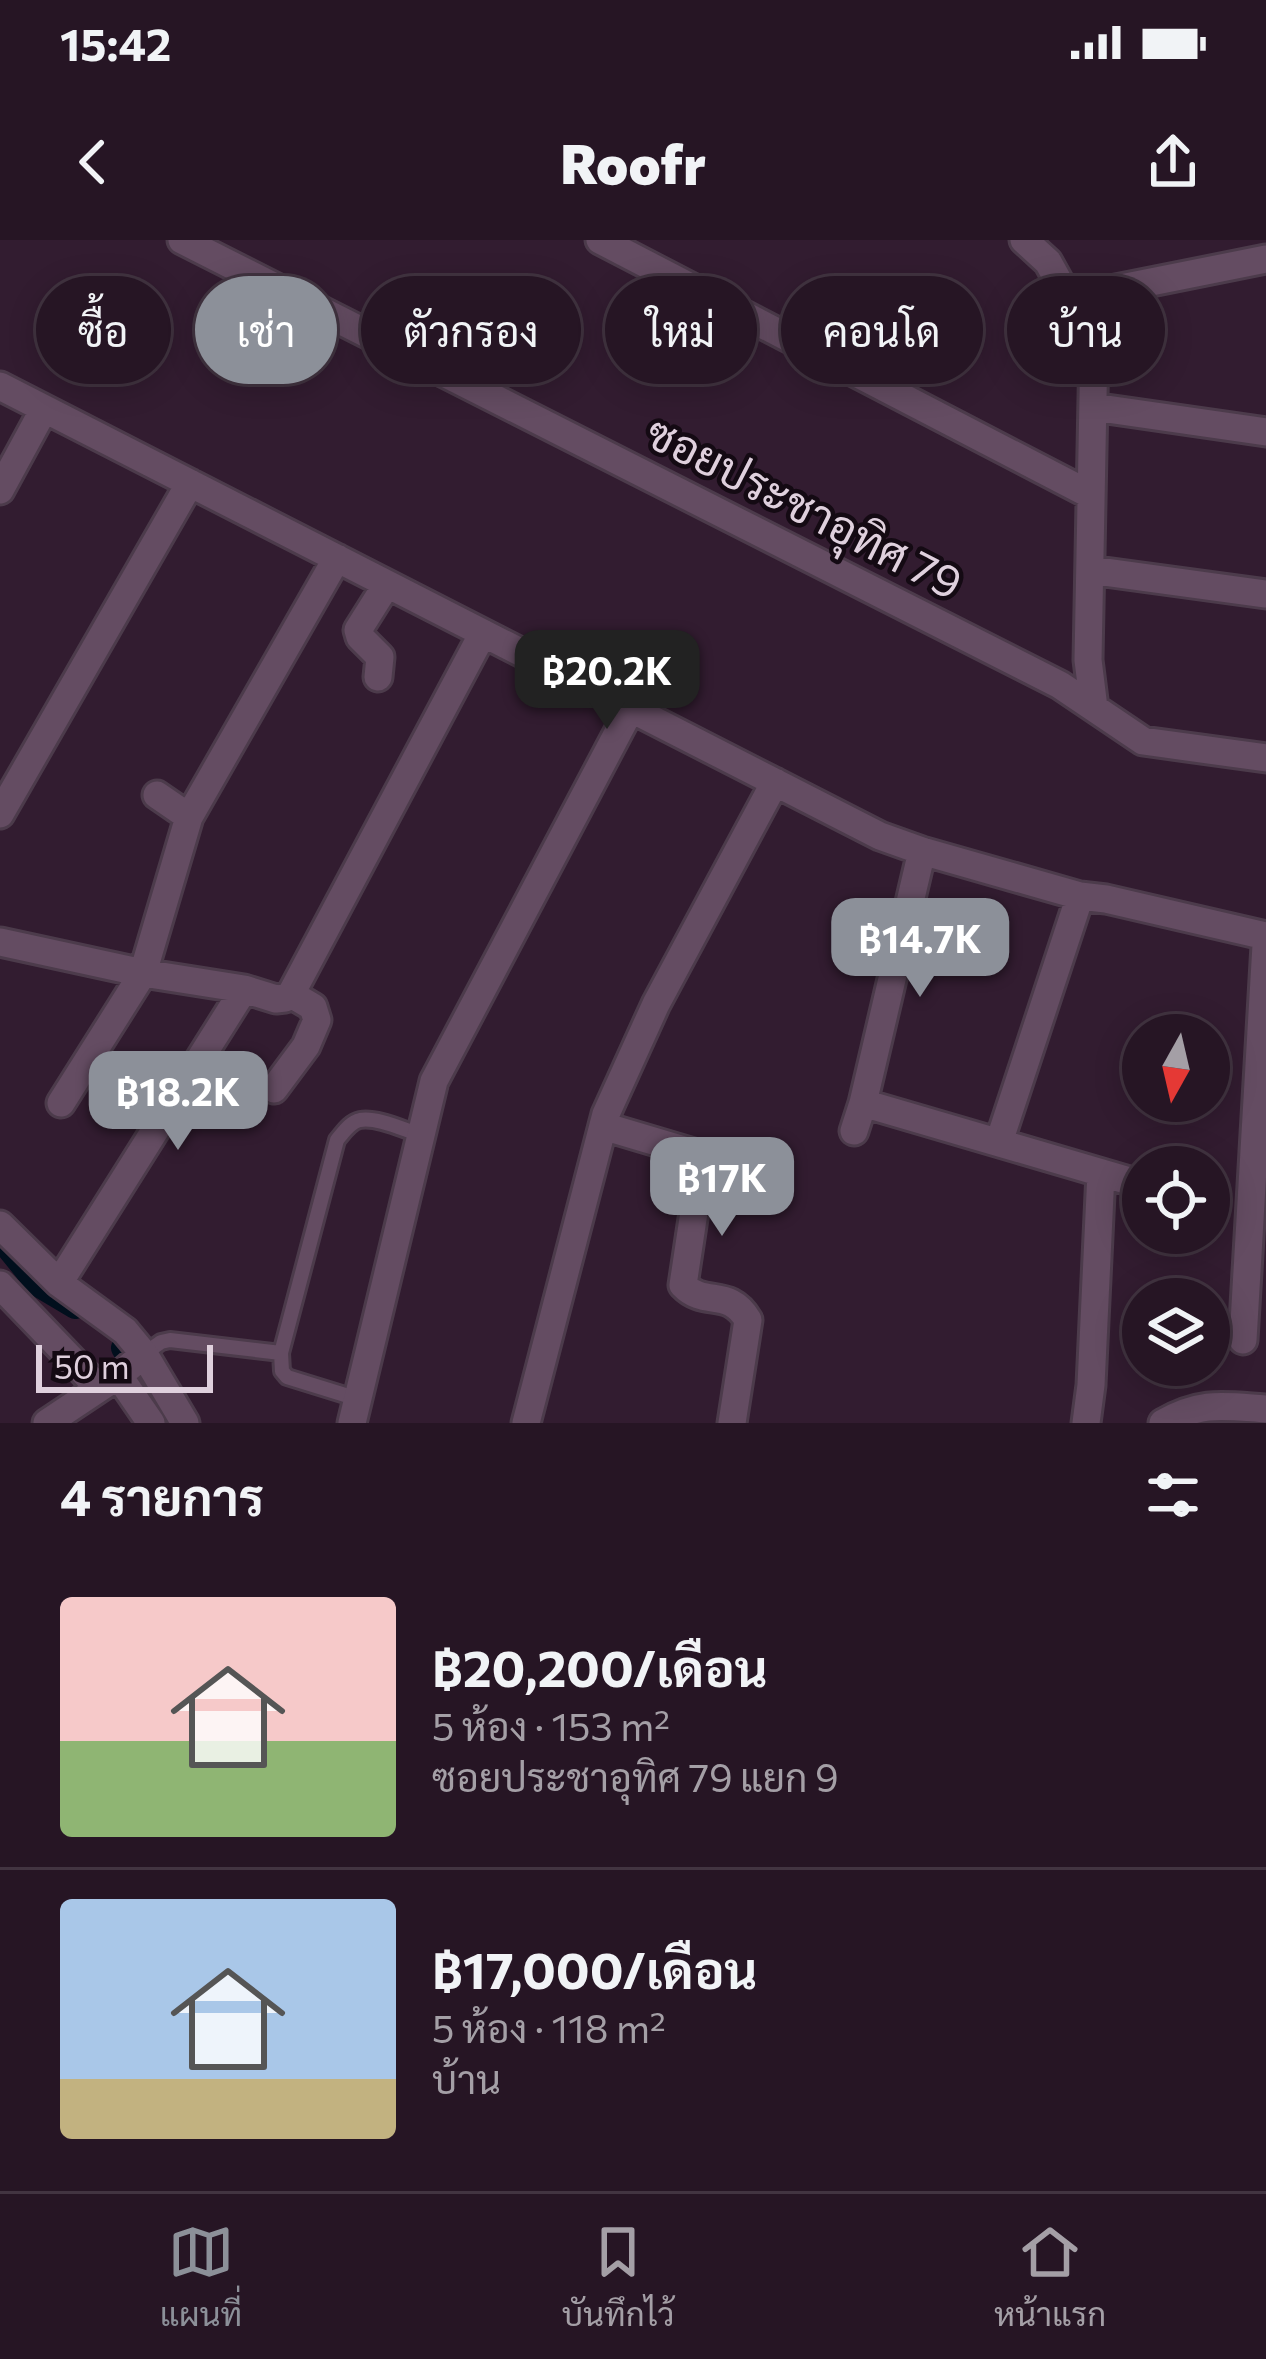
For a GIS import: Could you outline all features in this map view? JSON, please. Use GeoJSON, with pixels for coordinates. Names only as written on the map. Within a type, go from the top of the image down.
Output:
{"type":"FeatureCollection","features":[{"type":"Feature","properties":{"kind":"street","name":"ซอยประชาอุทิศ 79"},"geometry":{"type":"LineString","coordinates":[[182,240],[1060,685],[1143,741],[1266,758]]}},
{"type":"Feature","properties":{"kind":"street"},"geometry":{"type":"LineString","coordinates":[[600,240],[1091,495]]}},
{"type":"Feature","properties":{"kind":"street"},"geometry":{"type":"LineString","coordinates":[[1024,240],[1048,262],[1094,345],[1088,660],[1094,708]]}},
{"type":"Feature","properties":{"kind":"street"},"geometry":{"type":"LineString","coordinates":[[1165,279],[1266,259]]}},
{"type":"Feature","properties":{"kind":"street"},"geometry":{"type":"LineString","coordinates":[[0,386],[880,836],[1080,896],[1266,941],[1243,1340]]}},
{"type":"Feature","properties":{"kind":"street"},"geometry":{"type":"LineString","coordinates":[[1093,407],[1266,432]]}},
{"type":"Feature","properties":{"kind":"street"},"geometry":{"type":"LineString","coordinates":[[0,490],[44,409]]}},
{"type":"Feature","properties":{"kind":"street"},"geometry":{"type":"LineString","coordinates":[[0,814],[190,483]]}},
{"type":"Feature","properties":{"kind":"street"},"geometry":{"type":"LineString","coordinates":[[61,1103],[143,973],[189,817],[337,558]]}},
{"type":"Feature","properties":{"kind":"street"},"geometry":{"type":"LineString","coordinates":[[1090,570],[1266,595]]}},
{"type":"Feature","properties":{"kind":"street"},"geometry":{"type":"LineString","coordinates":[[378,677],[380,657],[358,630],[387,584]]}},
{"type":"Feature","properties":{"kind":"street"},"geometry":{"type":"LineString","coordinates":[[288,996],[483,633]]}},
{"type":"Feature","properties":{"kind":"street"},"geometry":{"type":"LineString","coordinates":[[355,1411],[434,1081],[631,708]]}},
{"type":"Feature","properties":{"kind":"street"},"geometry":{"type":"LineString","coordinates":[[526,1423],[603,1126],[656,1004],[775,782]]}},
{"type":"Feature","properties":{"kind":"street"},"geometry":{"type":"LineString","coordinates":[[157,795],[189,817]]}},
{"type":"Feature","properties":{"kind":"street"},"geometry":{"type":"LineString","coordinates":[[854,1131],[922,851]]}},
{"type":"Feature","properties":{"kind":"street"},"geometry":{"type":"LineString","coordinates":[[999,1142],[1080,896]]}},
{"type":"Feature","properties":{"kind":"street"},"geometry":{"type":"LineString","coordinates":[[0,941],[143,973],[244,988],[276,999],[288,996],[313,1007],[317,1020],[305,1046],[274,1089]]}},
{"type":"Feature","properties":{"kind":"street"},"geometry":{"type":"LineString","coordinates":[[59,1283],[244,988]]}},
{"type":"Feature","properties":{"kind":"street"},"geometry":{"type":"LineString","coordinates":[[863,1103],[1122,1179]]}},
{"type":"Feature","properties":{"kind":"street"},"geometry":{"type":"LineString","coordinates":[[603,1126],[700,1156],[703,1165],[683,1285],[693,1294],[735,1303],[748,1320],[732,1423]]}},
{"type":"Feature","properties":{"kind":"street"},"geometry":{"type":"LineString","coordinates":[[1086,1423],[1101,1173]]}},
{"type":"Feature","properties":{"kind":"street"},"geometry":{"type":"LineString","coordinates":[[0,1225],[59,1283],[125,1331],[124,1369],[151,1423]]}},
{"type":"Feature","properties":{"kind":"street"},"geometry":{"type":"LineString","coordinates":[[0,1285],[124,1369],[185,1423]]}},
{"type":"Feature","properties":{"kind":"street"},"geometry":{"type":"LineString","coordinates":[[46,1423],[124,1369]]}},
{"type":"Feature","properties":{"kind":"street"},"geometry":{"type":"LineString","coordinates":[[1163,1423],[1200,1406],[1266,1408]]}},
{"type":"Feature","properties":{"kind":"lane"},"geometry":{"type":"LineString","coordinates":[[355,1411],[286,1377],[281,1353],[337,1140],[359,1120],[421,1135]]}},
{"type":"Feature","properties":{"kind":"lane"},"geometry":{"type":"LineString","coordinates":[[124,1369],[170,1340],[281,1353]]}},
{"type":"Feature","properties":{"kind":"waterway"},"geometry":{"type":"LineString","coordinates":[[4,1243],[38,1285],[75,1307]]}},
{"type":"Feature","properties":{"kind":"waterway"},"geometry":{"type":"LineString","coordinates":[[123,1348],[168,1423]]}}]}
